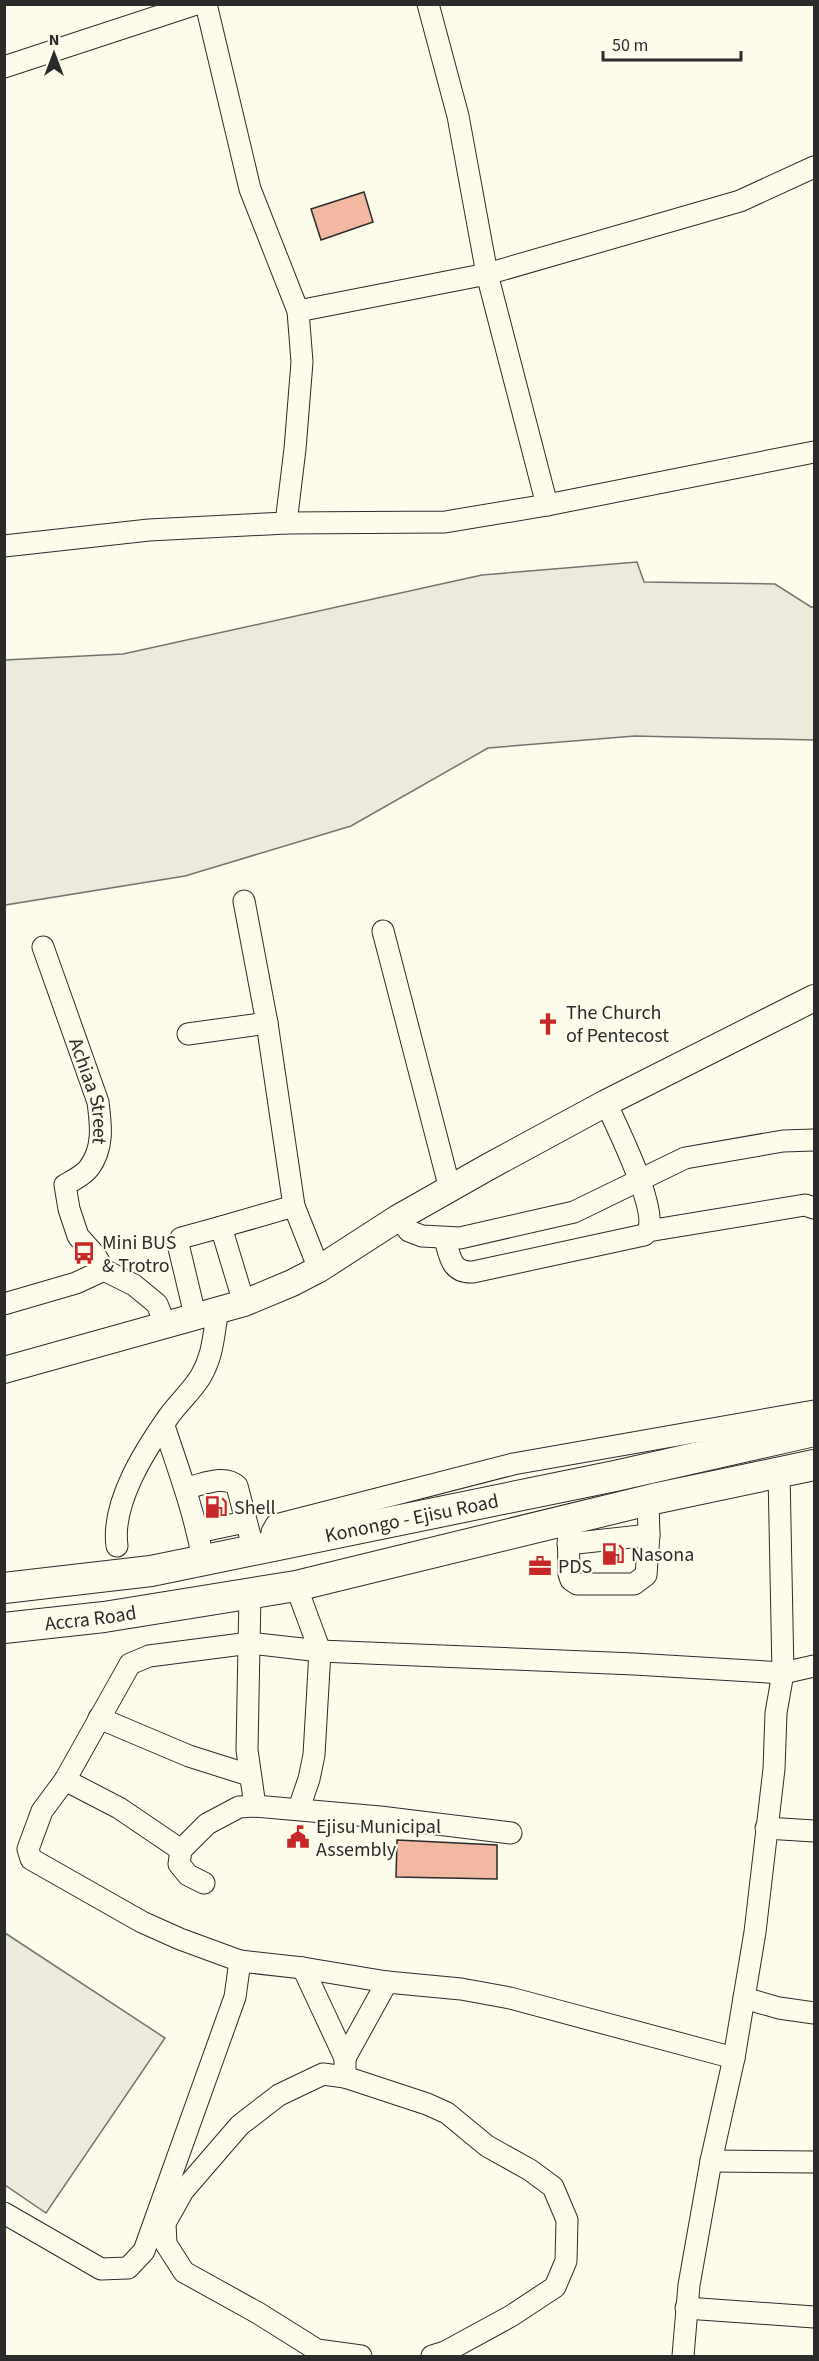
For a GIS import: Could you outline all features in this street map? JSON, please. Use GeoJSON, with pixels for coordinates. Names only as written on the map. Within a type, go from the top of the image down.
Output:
{"type":"FeatureCollection","features":[{"type":"Feature","properties":{"kind":"highway","name":"Konongo - Ejisu Road"},"geometry":{"type":"LineString","coordinates":[[9,1584],[151,1571],[201,1546],[262,1549],[615,1476],[814,1431]]}},
{"type":"Feature","properties":{"kind":"highway","name":"Konongo - Ejisu Road"},"geometry":{"type":"LineString","coordinates":[[177,1607],[568,1532],[648,1501],[814,1465]]}},
{"type":"Feature","properties":{"kind":"highway","name":"Accra Road"},"geometry":{"type":"LineString","coordinates":[[4,1628],[177,1607]]}},
{"type":"Feature","properties":{"kind":"main road"},"geometry":{"type":"LineString","coordinates":[[4,1370],[244,1303],[292,1283],[319,1269],[398,1218],[606,1103],[814,998]]}},
{"type":"Feature","properties":{"kind":"street"},"geometry":{"type":"LineString","coordinates":[[4,67],[196,4]]}},
{"type":"Feature","properties":{"kind":"street"},"geometry":{"type":"LineString","coordinates":[[206,4],[250,189],[298,311],[302,362],[296,449],[286,523]]}},
{"type":"Feature","properties":{"kind":"street"},"geometry":{"type":"LineString","coordinates":[[428,4],[458,116],[487,274],[547,505]]}},
{"type":"Feature","properties":{"kind":"street"},"geometry":{"type":"LineString","coordinates":[[298,311],[487,274],[740,201],[814,167]]}},
{"type":"Feature","properties":{"kind":"street"},"geometry":{"type":"LineString","coordinates":[[4,546],[149,530],[286,523],[445,522],[547,505],[814,452]]}},
{"type":"Feature","properties":{"kind":"street"},"geometry":{"type":"LineString","coordinates":[[244,901],[267,1023],[294,1206],[319,1269]]}},
{"type":"Feature","properties":{"kind":"street"},"geometry":{"type":"LineString","coordinates":[[383,931],[450,1189]]}},
{"type":"Feature","properties":{"kind":"street","name":"Achiaa Street"},"geometry":{"type":"LineString","coordinates":[[43,947],[98,1102],[102,1129],[98,1151],[88,1170],[65,1185],[69,1209],[78,1236],[104,1269],[134,1285],[158,1304],[166,1326]]}},
{"type":"Feature","properties":{"kind":"street"},"geometry":{"type":"LineString","coordinates":[[188,1034],[267,1023]]}},
{"type":"Feature","properties":{"kind":"street"},"geometry":{"type":"LineString","coordinates":[[606,1103],[640,1180],[651,1223],[648,1231]]}},
{"type":"Feature","properties":{"kind":"street"},"geometry":{"type":"LineString","coordinates":[[398,1218],[409,1231],[422,1236],[460,1238],[574,1212],[685,1158],[783,1142],[814,1140]]}},
{"type":"Feature","properties":{"kind":"street"},"geometry":{"type":"LineString","coordinates":[[445,1239],[452,1262],[464,1273],[644,1234],[648,1231],[805,1205],[814,1208]]}},
{"type":"Feature","properties":{"kind":"street"},"geometry":{"type":"LineString","coordinates":[[117,1546],[116,1533],[126,1489],[150,1445],[200,1377],[213,1348],[206,1313],[178,1244],[181,1238],[294,1206]]}},
{"type":"Feature","properties":{"kind":"street"},"geometry":{"type":"LineString","coordinates":[[221,1227],[244,1303]]}},
{"type":"Feature","properties":{"kind":"street"},"geometry":{"type":"LineString","coordinates":[[4,1304],[76,1283],[104,1269]]}},
{"type":"Feature","properties":{"kind":"street"},"geometry":{"type":"LineString","coordinates":[[186,1488],[224,1479],[232,1481],[237,1486],[245,1522],[262,1549],[276,1525],[471,1473],[814,1411]]}},
{"type":"Feature","properties":{"kind":"street"},"geometry":{"type":"LineString","coordinates":[[164,1426],[186,1488],[201,1546],[245,1522]]}},
{"type":"Feature","properties":{"kind":"street"},"geometry":{"type":"LineString","coordinates":[[683,2356],[686,2308],[711,2162],[734,2058],[755,1932],[774,1768],[776,1713],[783,1673],[779,1473]]}},
{"type":"Feature","properties":{"kind":"street"},"geometry":{"type":"LineString","coordinates":[[648,1501],[649,1535],[646,1575],[634,1584],[577,1584],[571,1580],[568,1532],[649,1535]]}},
{"type":"Feature","properties":{"kind":"street"},"geometry":{"type":"LineString","coordinates":[[296,1586],[320,1652],[314,1755],[299,1808]]}},
{"type":"Feature","properties":{"kind":"street"},"geometry":{"type":"LineString","coordinates":[[250,1594],[247,1750],[255,1806]]}},
{"type":"Feature","properties":{"kind":"street"},"geometry":{"type":"LineString","coordinates":[[734,2058],[510,1998],[461,1989],[387,1982],[303,1968],[240,1961],[142,1922],[31,1859],[28,1849],[42,1811],[65,1780],[130,1664],[149,1656],[250,1643],[320,1652],[634,1664],[783,1673],[814,1666]]}},
{"type":"Feature","properties":{"kind":"street"},"geometry":{"type":"LineString","coordinates":[[99,1718],[189,1756],[249,1775]]}},
{"type":"Feature","properties":{"kind":"street"},"geometry":{"type":"LineString","coordinates":[[65,1780],[118,1808],[181,1850]]}},
{"type":"Feature","properties":{"kind":"street"},"geometry":{"type":"LineString","coordinates":[[204,1883],[188,1875],[179,1864],[181,1850],[207,1824],[239,1807],[299,1808],[511,1833]]}},
{"type":"Feature","properties":{"kind":"street"},"geometry":{"type":"LineString","coordinates":[[766,1828],[814,1832]]}},
{"type":"Feature","properties":{"kind":"street"},"geometry":{"type":"LineString","coordinates":[[4,2213],[101,2269],[128,2268],[144,2252],[235,1997],[240,1961]]}},
{"type":"Feature","properties":{"kind":"street"},"geometry":{"type":"LineString","coordinates":[[303,1968],[345,2067]]}},
{"type":"Feature","properties":{"kind":"street"},"geometry":{"type":"LineString","coordinates":[[345,2067],[387,1982]]}},
{"type":"Feature","properties":{"kind":"street"},"geometry":{"type":"LineString","coordinates":[[744,1998],[779,2008],[814,2013]]}},
{"type":"Feature","properties":{"kind":"street"},"geometry":{"type":"LineString","coordinates":[[361,2356],[317,2350],[258,2313],[184,2272],[166,2244],[165,2223],[183,2191],[240,2125],[279,2095],[322,2074],[345,2067],[447,2113],[487,2146],[530,2170],[553,2187],[567,2220],[566,2261],[555,2287],[511,2316],[445,2352],[432,2356]]}},
{"type":"Feature","properties":{"kind":"street"},"geometry":{"type":"LineString","coordinates":[[711,2162],[814,2162]]}},
{"type":"Feature","properties":{"kind":"street"},"geometry":{"type":"LineString","coordinates":[[686,2308],[814,2317]]}},
{"type":"Feature","properties":{"kind":"shaded area"},"geometry":{"type":"Polygon","coordinates":[[[637,562],[644,582],[775,584],[814,607],[814,740],[635,736],[488,748],[351,826],[185,876],[5,905],[5,660],[123,654],[482,575],[637,562]]]}},
{"type":"Feature","properties":{"kind":"shaded area"},"geometry":{"type":"Polygon","coordinates":[[[5,1933],[165,2038],[46,2213],[5,2185],[5,1933]]]}},
{"type":"Feature","properties":{"kind":"building"},"geometry":{"type":"Polygon","coordinates":[[[364,192],[373,222],[321,240],[311,209],[364,192]]]}},
{"type":"Feature","properties":{"kind":"building"},"geometry":{"type":"Polygon","coordinates":[[[397,1840],[497,1845],[497,1879],[396,1877],[397,1840]]]}},
{"type":"Feature","properties":{"kind":"place","name":"The Church of Pentecost"},"geometry":{"type":"Point","coordinates":[548,1024]}},
{"type":"Feature","properties":{"kind":"place","name":"Mini BUS & Trotro"},"geometry":{"type":"Point","coordinates":[84,1253]}},
{"type":"Feature","properties":{"kind":"place","name":"Shell"},"geometry":{"type":"Point","coordinates":[216,1507]}},
{"type":"Feature","properties":{"kind":"place","name":"Nasona"},"geometry":{"type":"Point","coordinates":[613,1554]}},
{"type":"Feature","properties":{"kind":"place","name":"PDS"},"geometry":{"type":"Point","coordinates":[540,1566]}},
{"type":"Feature","properties":{"kind":"place","name":"Ejisu Municipal Assembly"},"geometry":{"type":"Point","coordinates":[298,1837]}}]}
